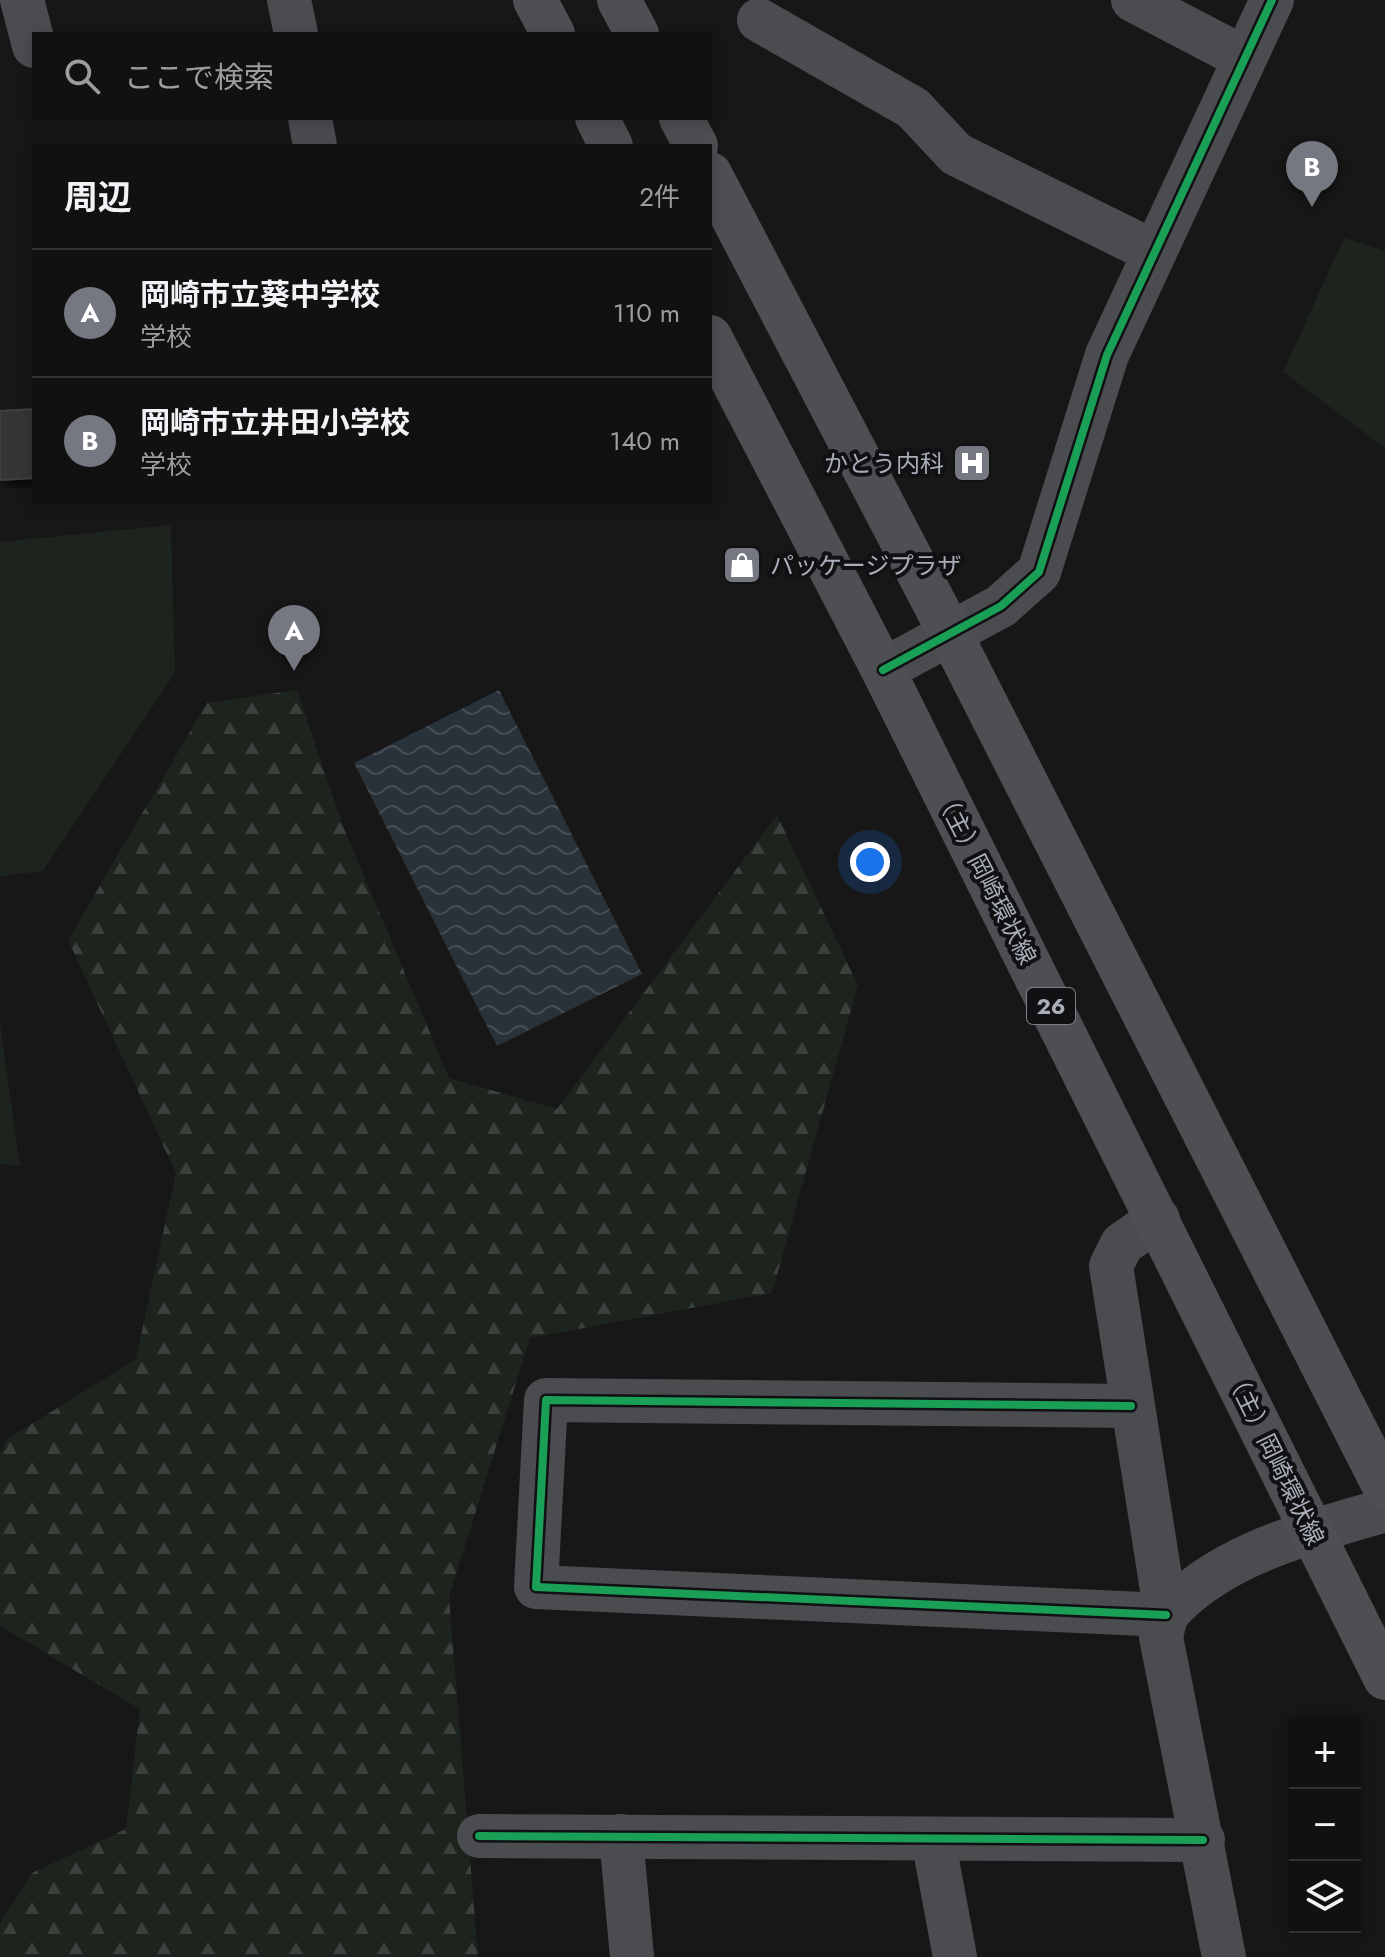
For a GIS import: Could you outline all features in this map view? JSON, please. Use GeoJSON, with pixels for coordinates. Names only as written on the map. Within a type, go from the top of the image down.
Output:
{"type":"FeatureCollection","features":[{"type":"Feature","properties":{"kind":"main road"},"geometry":{"type":"LineString","coordinates":[[535,0],[552,32]]}},
{"type":"Feature","properties":{"kind":"main road"},"geometry":{"type":"LineString","coordinates":[[598,120],[610,144]]}},
{"type":"Feature","properties":{"kind":"main road"},"geometry":{"type":"LineString","coordinates":[[682,120],[695,144]]}},
{"type":"Feature","properties":{"kind":"main road"},"geometry":{"type":"LineString","coordinates":[[712,178],[951,635],[1385,1488]]}},
{"type":"Feature","properties":{"kind":"main road","name":"（主）岡崎環状線"},"geometry":{"type":"LineString","coordinates":[[712,341],[883,670],[1385,1678]]}},
{"type":"Feature","properties":{"kind":"street"},"geometry":{"type":"LineString","coordinates":[[22,0],[32,38]]}},
{"type":"Feature","properties":{"kind":"street"},"geometry":{"type":"LineString","coordinates":[[289,0],[296,32]]}},
{"type":"Feature","properties":{"kind":"street"},"geometry":{"type":"LineString","coordinates":[[1133,0],[1244,58]]}},
{"type":"Feature","properties":{"kind":"street"},"geometry":{"type":"LineString","coordinates":[[883,670],[1001,606],[1039,572],[1107,355],[1272,0]]}},
{"type":"Feature","properties":{"kind":"street"},"geometry":{"type":"LineString","coordinates":[[759,20],[913,108],[956,154],[1154,252]]}},
{"type":"Feature","properties":{"kind":"street"},"geometry":{"type":"LineString","coordinates":[[310,120],[315,144]]}},
{"type":"Feature","properties":{"kind":"street"},"geometry":{"type":"LineString","coordinates":[[1158,1219],[1122,1244],[1111,1266],[1166,1615],[1161,1637],[1224,1957]]}},
{"type":"Feature","properties":{"kind":"street"},"geometry":{"type":"LineString","coordinates":[[1131,1406],[546,1400],[536,1587],[1166,1615]]}},
{"type":"Feature","properties":{"kind":"street"},"geometry":{"type":"LineString","coordinates":[[1166,1615],[1180,1599],[1239,1559],[1385,1510]]}},
{"type":"Feature","properties":{"kind":"street"},"geometry":{"type":"LineString","coordinates":[[479,1836],[1203,1840]]}},
{"type":"Feature","properties":{"kind":"street"},"geometry":{"type":"LineString","coordinates":[[621,1836],[632,1957]]}},
{"type":"Feature","properties":{"kind":"street"},"geometry":{"type":"LineString","coordinates":[[933,1839],[955,1957]]}},
{"type":"Feature","properties":{"kind":"green space"},"geometry":{"type":"Polygon","coordinates":[[[1344,238],[1385,251],[1385,448],[1283,372],[1344,238]]]}},
{"type":"Feature","properties":{"kind":"green space"},"geometry":{"type":"Polygon","coordinates":[[[171,525],[175,673],[43,871],[0,876],[0,542],[171,525]]]}},
{"type":"Feature","properties":{"kind":"green space"},"geometry":{"type":"Polygon","coordinates":[[[297,690],[342,824],[449,1078],[557,1109],[777,815],[858,985],[772,1293],[530,1338],[449,1597],[478,1957],[0,1957],[0,1923],[32,1873],[126,1829],[140,1709],[0,1626],[0,1454],[6,1440],[136,1359],[176,1173],[68,940],[207,703],[297,690]]]}},
{"type":"Feature","properties":{"kind":"green space"},"geometry":{"type":"Polygon","coordinates":[[[0,1024],[20,1166],[0,1163],[0,1024]]]}},
{"type":"Feature","properties":{"kind":"water"},"geometry":{"type":"Polygon","coordinates":[[[499,690],[642,974],[497,1046],[354,763],[499,690]]]}},
{"type":"Feature","properties":{"kind":"building"},"geometry":{"type":"Polygon","coordinates":[[[32,409],[32,478],[0,480],[0,411],[32,409]]]}},
{"type":"Feature","properties":{"kind":"cycle path"},"geometry":{"type":"LineString","coordinates":[[883,670],[1001,606],[1039,572],[1107,355],[1272,0]]}},
{"type":"Feature","properties":{"kind":"cycle path"},"geometry":{"type":"LineString","coordinates":[[1131,1406],[546,1400],[536,1587],[1166,1615]]}},
{"type":"Feature","properties":{"kind":"cycle path"},"geometry":{"type":"LineString","coordinates":[[479,1836],[1203,1840]]}},
{"type":"Feature","properties":{"kind":"place","name":"岡崎市立井田小学校"},"geometry":{"type":"Point","coordinates":[1312,207]}},
{"type":"Feature","properties":{"kind":"place","name":"かとう内科"},"geometry":{"type":"Point","coordinates":[972,463]}},
{"type":"Feature","properties":{"kind":"place","name":"パッケージプラザ"},"geometry":{"type":"Point","coordinates":[742,565]}},
{"type":"Feature","properties":{"kind":"place","name":"岡崎市立葵中学校"},"geometry":{"type":"Point","coordinates":[294,671]}}]}
